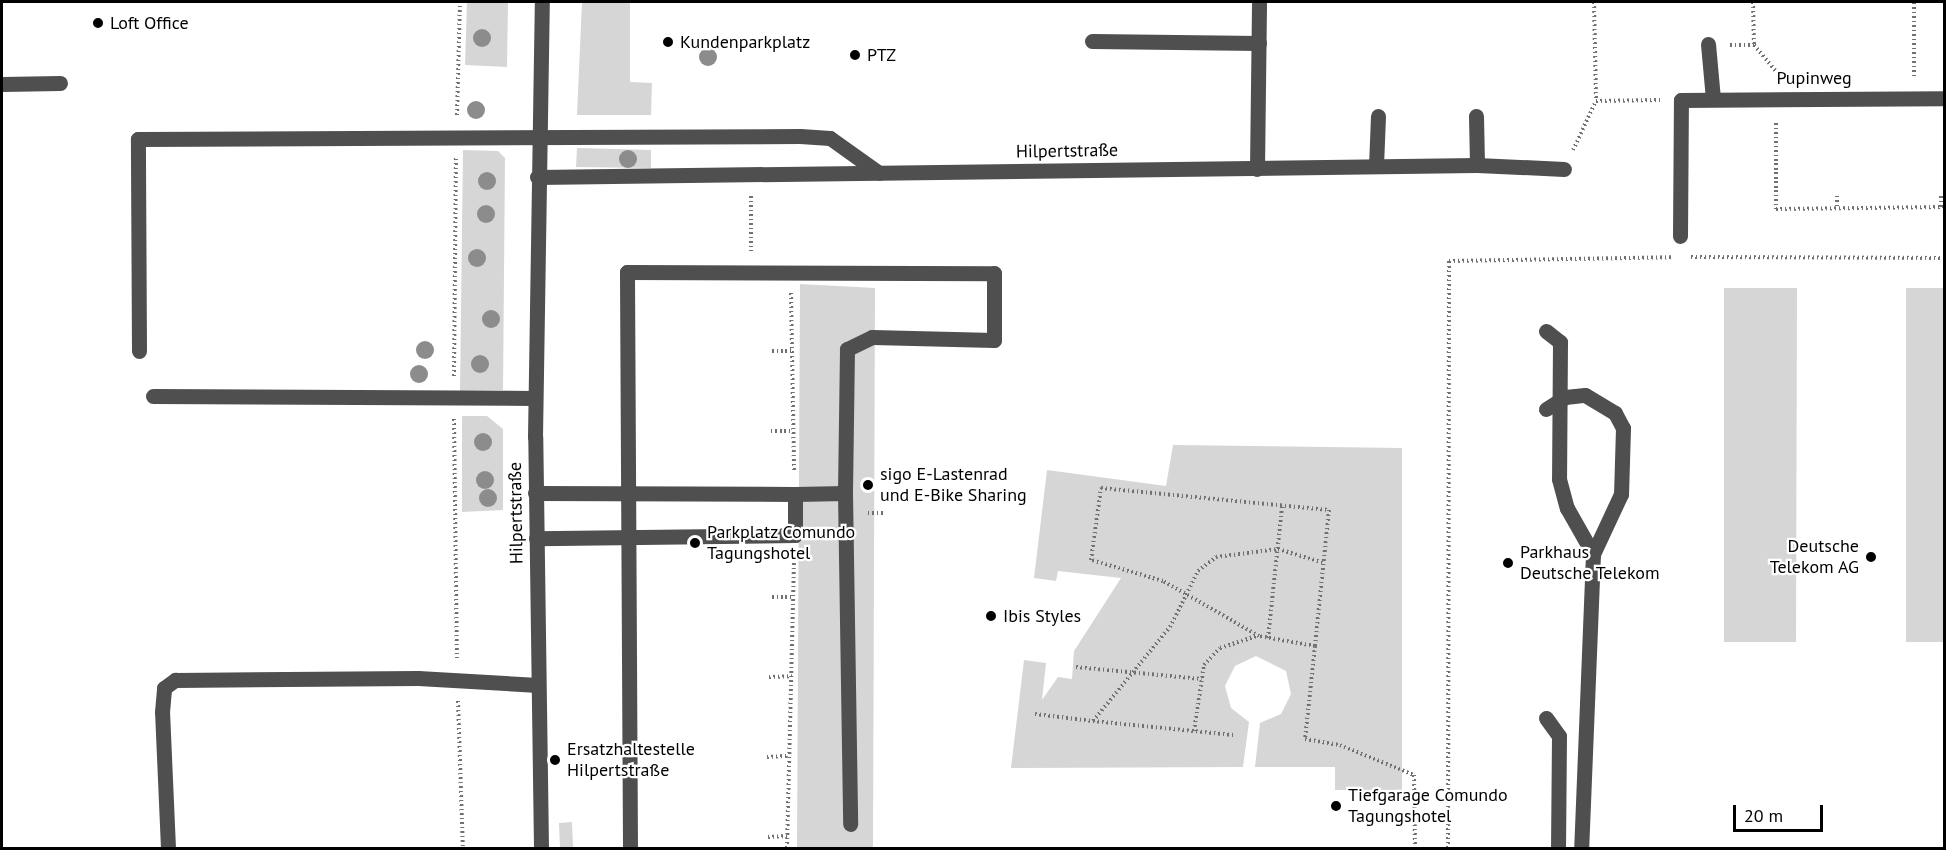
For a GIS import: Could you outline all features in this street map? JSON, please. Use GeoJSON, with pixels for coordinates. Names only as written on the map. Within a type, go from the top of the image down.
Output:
{"type":"FeatureCollection","features":[{"type":"Feature","properties":{"kind":"street","name":"Hilpertstraße"},"geometry":{"type":"LineString","coordinates":[[541,849],[535,398],[537,177],[542,2]]}},
{"type":"Feature","properties":{"kind":"street"},"geometry":{"type":"LineString","coordinates":[[1257,168],[1259,2]]}},
{"type":"Feature","properties":{"kind":"street"},"geometry":{"type":"LineString","coordinates":[[1092,41],[1259,43]]}},
{"type":"Feature","properties":{"kind":"street"},"geometry":{"type":"LineString","coordinates":[[1708,44],[1713,99]]}},
{"type":"Feature","properties":{"kind":"street"},"geometry":{"type":"LineString","coordinates":[[2,84],[60,84]]}},
{"type":"Feature","properties":{"kind":"street","name":"Pupinweg"},"geometry":{"type":"LineString","coordinates":[[1680,236],[1681,100],[1776,97],[1944,98]]}},
{"type":"Feature","properties":{"kind":"street"},"geometry":{"type":"LineString","coordinates":[[1376,166],[1378,116]]}},
{"type":"Feature","properties":{"kind":"street"},"geometry":{"type":"LineString","coordinates":[[1476,116],[1477,165]]}},
{"type":"Feature","properties":{"kind":"street"},"geometry":{"type":"LineString","coordinates":[[139,351],[138,139],[830,138],[879,173]]}},
{"type":"Feature","properties":{"kind":"street","name":"Hilpertstraße"},"geometry":{"type":"LineString","coordinates":[[537,177],[751,177],[879,173],[1477,165],[1564,169]]}},
{"type":"Feature","properties":{"kind":"street"},"geometry":{"type":"LineString","coordinates":[[630,849],[627,272],[994,273],[994,340],[872,337],[847,349],[845,493],[850,824]]}},
{"type":"Feature","properties":{"kind":"street"},"geometry":{"type":"LineString","coordinates":[[1546,331],[1560,342],[1559,479],[1567,508],[1593,554]]}},
{"type":"Feature","properties":{"kind":"street"},"geometry":{"type":"LineString","coordinates":[[1546,409],[1560,401],[1585,395],[1601,401],[1623,428],[1621,494],[1593,554],[1581,849]]}},
{"type":"Feature","properties":{"kind":"street"},"geometry":{"type":"LineString","coordinates":[[153,396],[535,398]]}},
{"type":"Feature","properties":{"kind":"street"},"geometry":{"type":"LineString","coordinates":[[535,493],[845,493]]}},
{"type":"Feature","properties":{"kind":"street"},"geometry":{"type":"LineString","coordinates":[[536,538],[629,535],[795,536],[795,494]]}},
{"type":"Feature","properties":{"kind":"street"},"geometry":{"type":"LineString","coordinates":[[168,849],[162,712],[164,688],[175,680],[418,678],[458,683],[538,685]]}},
{"type":"Feature","properties":{"kind":"street"},"geometry":{"type":"LineString","coordinates":[[1546,718],[1559,736],[1558,849]]}},
{"type":"Feature","properties":{"kind":"path"},"geometry":{"type":"LineString","coordinates":[[460,2],[454,397],[463,849]]}},
{"type":"Feature","properties":{"kind":"path"},"geometry":{"type":"LineString","coordinates":[[1564,169],[1596,101],[1594,2]]}},
{"type":"Feature","properties":{"kind":"path"},"geometry":{"type":"LineString","coordinates":[[1753,2],[1754,45],[1798,97]]}},
{"type":"Feature","properties":{"kind":"path"},"geometry":{"type":"LineString","coordinates":[[1914,2],[1914,98]]}},
{"type":"Feature","properties":{"kind":"path"},"geometry":{"type":"LineString","coordinates":[[1776,97],[1776,208],[1943,207],[1941,195]]}},
{"type":"Feature","properties":{"kind":"path"},"geometry":{"type":"LineString","coordinates":[[1596,101],[1657,100]]}},
{"type":"Feature","properties":{"kind":"path"},"geometry":{"type":"LineString","coordinates":[[751,177],[751,273]]}},
{"type":"Feature","properties":{"kind":"path"},"geometry":{"type":"LineString","coordinates":[[1837,196],[1837,206]]}},
{"type":"Feature","properties":{"kind":"path"},"geometry":{"type":"LineString","coordinates":[[1448,849],[1449,261],[1572,256],[1944,258]]}},
{"type":"Feature","properties":{"kind":"path"},"geometry":{"type":"LineString","coordinates":[[791,273],[795,494]]}},
{"type":"Feature","properties":{"kind":"path"},"geometry":{"type":"LineString","coordinates":[[772,351],[792,351]]}},
{"type":"Feature","properties":{"kind":"path"},"geometry":{"type":"LineString","coordinates":[[771,431],[794,431]]}},
{"type":"Feature","properties":{"kind":"path"},"geometry":{"type":"LineString","coordinates":[[1315,646],[1258,636],[1187,594],[1143,573],[1091,560],[1101,488],[1329,510],[1324,563],[1315,646],[1305,738],[1340,745],[1414,775],[1415,849]]}},
{"type":"Feature","properties":{"kind":"path"},"geometry":{"type":"LineString","coordinates":[[1269,638],[1282,506]]}},
{"type":"Feature","properties":{"kind":"path"},"geometry":{"type":"LineString","coordinates":[[787,849],[795,536]]}},
{"type":"Feature","properties":{"kind":"path"},"geometry":{"type":"LineString","coordinates":[[1093,721],[1127,673],[1170,627],[1198,570],[1216,557],[1278,549],[1324,563]]}},
{"type":"Feature","properties":{"kind":"path"},"geometry":{"type":"LineString","coordinates":[[772,597],[793,597]]}},
{"type":"Feature","properties":{"kind":"path"},"geometry":{"type":"LineString","coordinates":[[1194,731],[1204,665],[1220,648],[1258,636]]}},
{"type":"Feature","properties":{"kind":"path"},"geometry":{"type":"LineString","coordinates":[[1076,667],[1201,679]]}},
{"type":"Feature","properties":{"kind":"path"},"geometry":{"type":"LineString","coordinates":[[770,677],[792,676]]}},
{"type":"Feature","properties":{"kind":"path"},"geometry":{"type":"LineString","coordinates":[[1035,714],[1233,735]]}},
{"type":"Feature","properties":{"kind":"path"},"geometry":{"type":"LineString","coordinates":[[767,757],[789,756]]}},
{"type":"Feature","properties":{"kind":"path"},"geometry":{"type":"LineString","coordinates":[[768,837],[787,836]]}},
{"type":"Feature","properties":{"kind":"shaded area"},"geometry":{"type":"Polygon","coordinates":[[[467,2],[508,2],[507,67],[465,65],[467,2]]]}},
{"type":"Feature","properties":{"kind":"shaded area"},"geometry":{"type":"Polygon","coordinates":[[[582,2],[630,2],[630,82],[652,83],[651,115],[577,115],[582,2]]]}},
{"type":"Feature","properties":{"kind":"shaded area"},"geometry":{"type":"Polygon","coordinates":[[[577,148],[651,150],[651,168],[576,167],[577,148]]]}},
{"type":"Feature","properties":{"kind":"shaded area"},"geometry":{"type":"Polygon","coordinates":[[[463,150],[498,151],[505,158],[503,390],[460,391],[463,150]]]}},
{"type":"Feature","properties":{"kind":"shaded area"},"geometry":{"type":"Polygon","coordinates":[[[800,284],[875,288],[873,848],[797,848],[800,284]]]}},
{"type":"Feature","properties":{"kind":"shaded area"},"geometry":{"type":"Polygon","coordinates":[[[1724,288],[1797,288],[1796,642],[1724,642],[1724,288]]]}},
{"type":"Feature","properties":{"kind":"shaded area"},"geometry":{"type":"Polygon","coordinates":[[[1906,288],[1944,288],[1944,642],[1906,642],[1906,288]]]}},
{"type":"Feature","properties":{"kind":"shaded area"},"geometry":{"type":"Polygon","coordinates":[[[462,416],[487,416],[503,429],[503,510],[462,512],[462,416]]]}},
{"type":"Feature","properties":{"kind":"shaded area"},"geometry":{"type":"Polygon","coordinates":[[[1173,445],[1402,448],[1402,790],[1335,790],[1335,767],[1255,767],[1260,723],[1281,714],[1291,694],[1286,671],[1256,656],[1235,666],[1225,686],[1231,708],[1249,722],[1243,767],[1011,768],[1024,660],[1046,663],[1042,700],[1058,677],[1072,679],[1074,651],[1121,578],[1058,571],[1056,581],[1034,578],[1047,470],[1166,486],[1173,445]]]}},
{"type":"Feature","properties":{"kind":"shaded area"},"geometry":{"type":"Polygon","coordinates":[[[572,822],[573,848],[560,848],[559,823],[572,822]]]}},
{"type":"Feature","properties":{"kind":"place","name":"Loft Office"},"geometry":{"type":"Point","coordinates":[98,23]}},
{"type":"Feature","properties":{"kind":"place","name":"Kundenparkplatz"},"geometry":{"type":"Point","coordinates":[668,42]}},
{"type":"Feature","properties":{"kind":"place","name":"PTZ"},"geometry":{"type":"Point","coordinates":[855,55]}},
{"type":"Feature","properties":{"kind":"place","name":"sigo E-Lastenrad und E-Bike Sharing"},"geometry":{"type":"Point","coordinates":[868,485]}},
{"type":"Feature","properties":{"kind":"place","name":"Parkplatz Comundo Tagungshotel"},"geometry":{"type":"Point","coordinates":[695,543]}},
{"type":"Feature","properties":{"kind":"place","name":"Deutsche Telekom AG"},"geometry":{"type":"Point","coordinates":[1871,557]}},
{"type":"Feature","properties":{"kind":"place","name":"Parkhaus Deutsche Telekom"},"geometry":{"type":"Point","coordinates":[1508,563]}},
{"type":"Feature","properties":{"kind":"place","name":"Ibis Styles"},"geometry":{"type":"Point","coordinates":[991,616]}},
{"type":"Feature","properties":{"kind":"place","name":"Ersatzhaltestelle Hilpertstraße"},"geometry":{"type":"Point","coordinates":[555,760]}},
{"type":"Feature","properties":{"kind":"place","name":"Tiefgarage Comundo Tagungshotel"},"geometry":{"type":"Point","coordinates":[1336,806]}}]}
